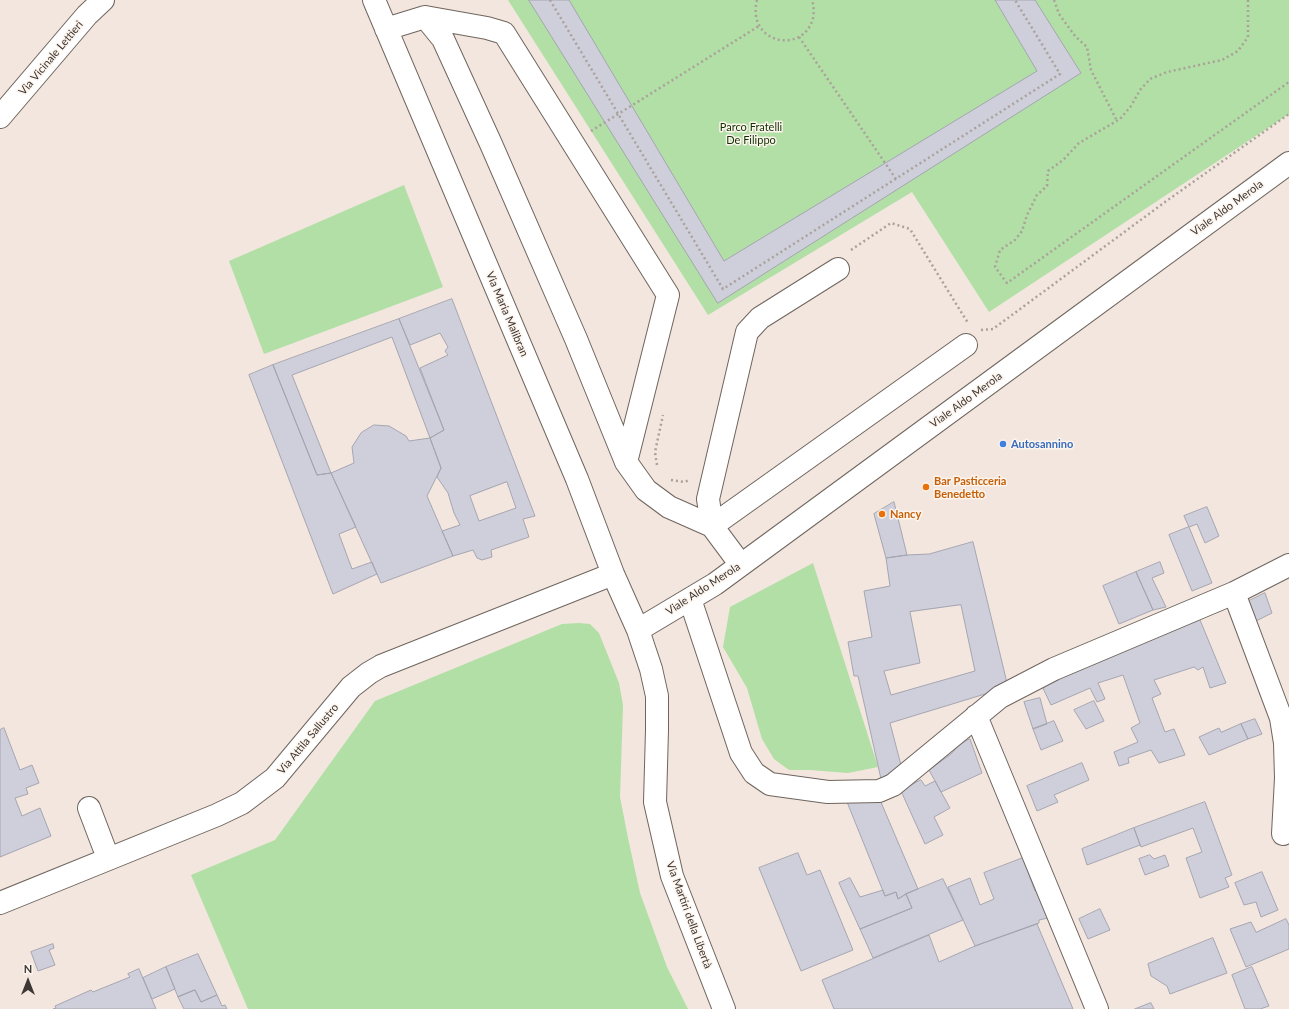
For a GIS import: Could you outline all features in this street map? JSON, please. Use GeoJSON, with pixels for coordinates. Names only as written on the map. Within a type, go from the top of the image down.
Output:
{"type":"FeatureCollection","features":[{"type":"Feature","properties":{"kind":"street","name":"Via Vicinale Lettieri"},"geometry":{"type":"LineString","coordinates":[[0,117],[87,16],[103,0]]}},
{"type":"Feature","properties":{"kind":"street","name":"Via Maria Malibran"},"geometry":{"type":"LineString","coordinates":[[374,0],[577,479],[613,574],[638,630]]}},
{"type":"Feature","properties":{"kind":"street"},"geometry":{"type":"LineString","coordinates":[[386,29],[425,17],[487,28],[504,33],[668,295],[626,462]]}},
{"type":"Feature","properties":{"kind":"street"},"geometry":{"type":"LineString","coordinates":[[425,17],[443,39],[491,144],[576,339],[626,462],[646,490],[669,507],[712,526]]}},
{"type":"Feature","properties":{"kind":"street","name":"Viale Aldo Merola"},"geometry":{"type":"LineString","coordinates":[[638,630],[715,584],[1289,163]]}},
{"type":"Feature","properties":{"kind":"street"},"geometry":{"type":"LineString","coordinates":[[741,565],[712,526],[708,499],[747,332],[760,318],[842,261]]}},
{"type":"Feature","properties":{"kind":"street"},"geometry":{"type":"LineString","coordinates":[[712,526],[972,333]]}},
{"type":"Feature","properties":{"kind":"street"},"geometry":{"type":"LineString","coordinates":[[690,599],[740,753],[754,773],[770,784],[828,792],[879,790],[893,785],[1000,697],[1054,669],[1234,593],[1289,565]]}},
{"type":"Feature","properties":{"kind":"street","name":"Via Attila Sallustro"},"geometry":{"type":"LineString","coordinates":[[0,903],[217,815],[247,800],[275,778],[351,687],[368,673],[421,649],[613,574]]}},
{"type":"Feature","properties":{"kind":"street"},"geometry":{"type":"LineString","coordinates":[[1234,593],[1281,718],[1285,743],[1286,778],[1283,834]]}},
{"type":"Feature","properties":{"kind":"street","name":"Via Martiri della Libertà"},"geometry":{"type":"LineString","coordinates":[[638,630],[657,696],[655,802],[672,876],[724,1009]]}},
{"type":"Feature","properties":{"kind":"street"},"geometry":{"type":"LineString","coordinates":[[976,716],[1097,1009]]}},
{"type":"Feature","properties":{"kind":"street"},"geometry":{"type":"LineString","coordinates":[[89,808],[108,858]]}},
{"type":"Feature","properties":{"kind":"path"},"geometry":{"type":"LineString","coordinates":[[550,0],[723,289],[1060,74],[1015,0]]}},
{"type":"Feature","properties":{"kind":"path"},"geometry":{"type":"LineString","coordinates":[[756,0],[755,18],[759,26],[765,33],[773,38],[782,40],[791,40],[800,37],[807,31],[812,23],[814,13],[812,0]]}},
{"type":"Feature","properties":{"kind":"path"},"geometry":{"type":"LineString","coordinates":[[1054,0],[1059,14],[1075,36],[1087,47],[1091,70],[1117,122]]}},
{"type":"Feature","properties":{"kind":"path"},"geometry":{"type":"LineString","coordinates":[[1248,0],[1248,37],[1238,51],[1222,60],[1167,72],[1150,79],[1140,90],[1132,106],[1117,122],[1079,143],[1063,160],[1048,171],[1047,186],[1037,195],[1027,215],[1022,230],[1015,240],[1000,250],[995,267],[1007,283],[1289,82]]}},
{"type":"Feature","properties":{"kind":"path"},"geometry":{"type":"LineString","coordinates":[[572,143],[759,26]]}},
{"type":"Feature","properties":{"kind":"path"},"geometry":{"type":"LineString","coordinates":[[800,37],[896,179]]}},
{"type":"Feature","properties":{"kind":"path"},"geometry":{"type":"LineString","coordinates":[[842,261],[891,223],[910,229],[966,320],[972,333],[993,329],[1165,202],[1289,114]]}},
{"type":"Feature","properties":{"kind":"path"},"geometry":{"type":"LineString","coordinates":[[657,467],[655,452],[664,414]]}},
{"type":"Feature","properties":{"kind":"path"},"geometry":{"type":"LineString","coordinates":[[667,479],[684,482],[691,480]]}},
{"type":"Feature","properties":{"kind":"green space","name":"Parco Fratelli De Filippo"},"geometry":{"type":"Polygon","coordinates":[[[508,0],[1289,0],[1289,114],[989,312],[912,192],[708,315],[508,0]]]}},
{"type":"Feature","properties":{"kind":"green space"},"geometry":{"type":"Polygon","coordinates":[[[404,185],[443,287],[264,354],[229,261],[404,185]]]}},
{"type":"Feature","properties":{"kind":"green space"},"geometry":{"type":"Polygon","coordinates":[[[813,563],[878,767],[848,773],[789,770],[774,759],[762,739],[747,688],[723,647],[730,607],[813,563]]]}},
{"type":"Feature","properties":{"kind":"green space"},"geometry":{"type":"Polygon","coordinates":[[[562,624],[590,624],[599,633],[619,683],[623,705],[620,797],[628,838],[640,893],[667,967],[688,1009],[248,1009],[191,875],[275,840],[375,701],[562,624]]]}},
{"type":"Feature","properties":{"kind":"building"},"geometry":{"type":"Polygon","coordinates":[[[529,0],[569,0],[724,261],[1037,71],[995,0],[1035,0],[1081,73],[718,303],[529,0]]]}},
{"type":"Feature","properties":{"kind":"building"},"geometry":{"type":"Polygon","coordinates":[[[452,299],[535,516],[523,519],[529,537],[491,550],[492,557],[482,560],[477,558],[473,550],[453,556],[442,531],[460,525],[454,513],[448,493],[437,477],[441,468],[430,438],[444,430],[420,368],[448,355],[445,351],[448,347],[440,333],[410,345],[399,319],[452,299]],[[507,482],[470,496],[479,521],[516,508],[507,482]]]}},
{"type":"Feature","properties":{"kind":"building"},"geometry":{"type":"Polygon","coordinates":[[[399,319],[444,430],[430,438],[392,337],[292,375],[331,473],[317,475],[273,365],[399,319]]]}},
{"type":"Feature","properties":{"kind":"building"},"geometry":{"type":"Polygon","coordinates":[[[273,365],[317,475],[331,473],[356,527],[339,534],[352,569],[372,562],[377,574],[333,594],[249,375],[273,365]]]}},
{"type":"Feature","properties":{"kind":"building"},"geometry":{"type":"Polygon","coordinates":[[[374,425],[389,426],[406,436],[409,441],[430,438],[441,468],[427,496],[453,556],[381,583],[331,473],[354,463],[352,447],[361,433],[374,425]]]}},
{"type":"Feature","properties":{"kind":"building"},"geometry":{"type":"Polygon","coordinates":[[[894,502],[907,555],[886,558],[874,514],[894,502]]]}},
{"type":"Feature","properties":{"kind":"building"},"geometry":{"type":"Polygon","coordinates":[[[1207,507],[1219,536],[1205,543],[1197,524],[1189,527],[1184,516],[1207,507]]]}},
{"type":"Feature","properties":{"kind":"building"},"geometry":{"type":"Polygon","coordinates":[[[1189,527],[1212,583],[1192,591],[1169,535],[1189,527]]]}},
{"type":"Feature","properties":{"kind":"building"},"geometry":{"type":"Polygon","coordinates":[[[973,542],[1008,687],[890,723],[902,769],[881,779],[858,676],[854,676],[848,642],[872,637],[864,591],[890,586],[886,558],[929,554],[973,542]],[[961,605],[910,612],[920,663],[884,671],[891,695],[975,671],[961,605]]]}},
{"type":"Feature","properties":{"kind":"building"},"geometry":{"type":"Polygon","coordinates":[[[1160,562],[1164,573],[1152,578],[1166,607],[1153,610],[1136,572],[1160,562]]]}},
{"type":"Feature","properties":{"kind":"building"},"geometry":{"type":"Polygon","coordinates":[[[1136,572],[1153,610],[1119,624],[1103,586],[1136,572]]]}},
{"type":"Feature","properties":{"kind":"building"},"geometry":{"type":"Polygon","coordinates":[[[1265,593],[1272,613],[1256,621],[1247,602],[1265,593]]]}},
{"type":"Feature","properties":{"kind":"building"},"geometry":{"type":"Polygon","coordinates":[[[1200,620],[1226,683],[1210,688],[1203,667],[1198,670],[1194,667],[1154,680],[1161,694],[1152,698],[1165,732],[1174,729],[1185,755],[1159,763],[1151,750],[1128,758],[1129,763],[1119,766],[1114,752],[1138,742],[1131,728],[1140,723],[1123,675],[1098,683],[1105,699],[1097,702],[1090,688],[1051,705],[1041,684],[1098,655],[1200,620]]]}},
{"type":"Feature","properties":{"kind":"building"},"geometry":{"type":"Polygon","coordinates":[[[1040,698],[1047,724],[1033,729],[1024,702],[1040,698]]]}},
{"type":"Feature","properties":{"kind":"building"},"geometry":{"type":"Polygon","coordinates":[[[1094,701],[1104,721],[1086,729],[1074,710],[1094,701]]]}},
{"type":"Feature","properties":{"kind":"building"},"geometry":{"type":"Polygon","coordinates":[[[1255,719],[1262,734],[1248,739],[1241,724],[1255,719]]]}},
{"type":"Feature","properties":{"kind":"building"},"geometry":{"type":"Polygon","coordinates":[[[1054,721],[1063,741],[1041,750],[1033,729],[1054,721]]]}},
{"type":"Feature","properties":{"kind":"building"},"geometry":{"type":"Polygon","coordinates":[[[1241,724],[1248,739],[1209,755],[1199,737],[1219,728],[1221,732],[1241,724]]]}},
{"type":"Feature","properties":{"kind":"building"},"geometry":{"type":"Polygon","coordinates":[[[4,728],[20,770],[32,765],[39,783],[26,788],[28,794],[15,798],[22,816],[40,808],[51,836],[0,857],[0,730],[4,728]]]}},
{"type":"Feature","properties":{"kind":"building"},"geometry":{"type":"Polygon","coordinates":[[[970,739],[982,773],[941,792],[929,770],[951,754],[959,745],[970,739]]]}},
{"type":"Feature","properties":{"kind":"building"},"geometry":{"type":"Polygon","coordinates":[[[1082,763],[1089,780],[1054,795],[1058,802],[1037,811],[1027,786],[1082,763]]]}},
{"type":"Feature","properties":{"kind":"building"},"geometry":{"type":"Polygon","coordinates":[[[921,780],[925,786],[935,781],[950,808],[934,817],[943,835],[925,844],[901,791],[921,780]]]}},
{"type":"Feature","properties":{"kind":"building"},"geometry":{"type":"Polygon","coordinates":[[[880,800],[918,889],[898,899],[896,892],[885,896],[847,802],[880,800]]]}},
{"type":"Feature","properties":{"kind":"building"},"geometry":{"type":"Polygon","coordinates":[[[1205,802],[1232,875],[1225,878],[1229,887],[1200,898],[1186,858],[1202,852],[1193,828],[1141,847],[1134,828],[1205,802]]]}},
{"type":"Feature","properties":{"kind":"building"},"geometry":{"type":"Polygon","coordinates":[[[1134,828],[1140,845],[1087,865],[1082,849],[1134,828]]]}},
{"type":"Feature","properties":{"kind":"building"},"geometry":{"type":"Polygon","coordinates":[[[798,853],[807,875],[820,870],[853,950],[801,971],[759,868],[798,853]]]}},
{"type":"Feature","properties":{"kind":"building"},"geometry":{"type":"Polygon","coordinates":[[[1150,855],[1154,859],[1165,855],[1169,866],[1145,875],[1139,859],[1150,855]]]}},
{"type":"Feature","properties":{"kind":"building"},"geometry":{"type":"Polygon","coordinates":[[[1023,858],[1035,891],[1039,889],[1052,917],[1039,920],[1039,923],[1037,924],[975,946],[948,887],[970,878],[980,905],[994,899],[984,873],[1023,858]]]}},
{"type":"Feature","properties":{"kind":"building"},"geometry":{"type":"Polygon","coordinates":[[[1262,872],[1278,910],[1261,917],[1256,902],[1244,905],[1235,883],[1262,872]]]}},
{"type":"Feature","properties":{"kind":"building"},"geometry":{"type":"Polygon","coordinates":[[[850,878],[860,897],[883,890],[885,896],[896,892],[898,899],[906,894],[912,908],[860,929],[839,883],[850,878]]]}},
{"type":"Feature","properties":{"kind":"building"},"geometry":{"type":"Polygon","coordinates":[[[943,879],[963,920],[873,958],[860,929],[912,908],[906,894],[943,879]]]}},
{"type":"Feature","properties":{"kind":"building"},"geometry":{"type":"Polygon","coordinates":[[[1100,909],[1110,930],[1088,939],[1079,919],[1100,909]]]}},
{"type":"Feature","properties":{"kind":"building"},"geometry":{"type":"Polygon","coordinates":[[[1286,919],[1289,925],[1289,949],[1246,967],[1230,929],[1251,922],[1256,932],[1286,919]]]}},
{"type":"Feature","properties":{"kind":"building"},"geometry":{"type":"Polygon","coordinates":[[[1037,924],[1073,1009],[834,1009],[822,980],[929,935],[939,962],[975,946],[1037,924]]]}},
{"type":"Feature","properties":{"kind":"building"},"geometry":{"type":"Polygon","coordinates":[[[1213,938],[1227,973],[1170,994],[1167,986],[1151,976],[1148,964],[1213,938]]]}},
{"type":"Feature","properties":{"kind":"building"},"geometry":{"type":"Polygon","coordinates":[[[53,944],[54,948],[49,950],[55,965],[38,971],[31,952],[53,944]]]}},
{"type":"Feature","properties":{"kind":"building"},"geometry":{"type":"Polygon","coordinates":[[[198,954],[217,995],[201,1002],[195,990],[178,997],[166,967],[198,954]]]}},
{"type":"Feature","properties":{"kind":"building"},"geometry":{"type":"Polygon","coordinates":[[[166,967],[175,989],[152,999],[143,978],[166,967]]]}},
{"type":"Feature","properties":{"kind":"building"},"geometry":{"type":"Polygon","coordinates":[[[1252,967],[1269,1006],[1260,1009],[1245,1009],[1232,975],[1252,967]]]}},
{"type":"Feature","properties":{"kind":"building"},"geometry":{"type":"Polygon","coordinates":[[[139,969],[156,1009],[53,1009],[56,1008],[55,1006],[91,990],[93,992],[130,977],[128,974],[139,969]]]}},
{"type":"Feature","properties":{"kind":"building"},"geometry":{"type":"Polygon","coordinates":[[[195,990],[201,1002],[217,995],[222,1006],[225,1005],[227,1009],[184,1009],[178,997],[195,990]]]}},
{"type":"Feature","properties":{"kind":"building"},"geometry":{"type":"Polygon","coordinates":[[[1151,1003],[1154,1009],[1135,1009],[1151,1003]]]}},
{"type":"Feature","properties":{"kind":"place","name":"Autosannino"},"geometry":{"type":"Point","coordinates":[1003,444]}},
{"type":"Feature","properties":{"kind":"place","name":"Bar Pasticceria Benedetto"},"geometry":{"type":"Point","coordinates":[926,487]}},
{"type":"Feature","properties":{"kind":"place","name":"Nancy"},"geometry":{"type":"Point","coordinates":[882,514]}}]}
